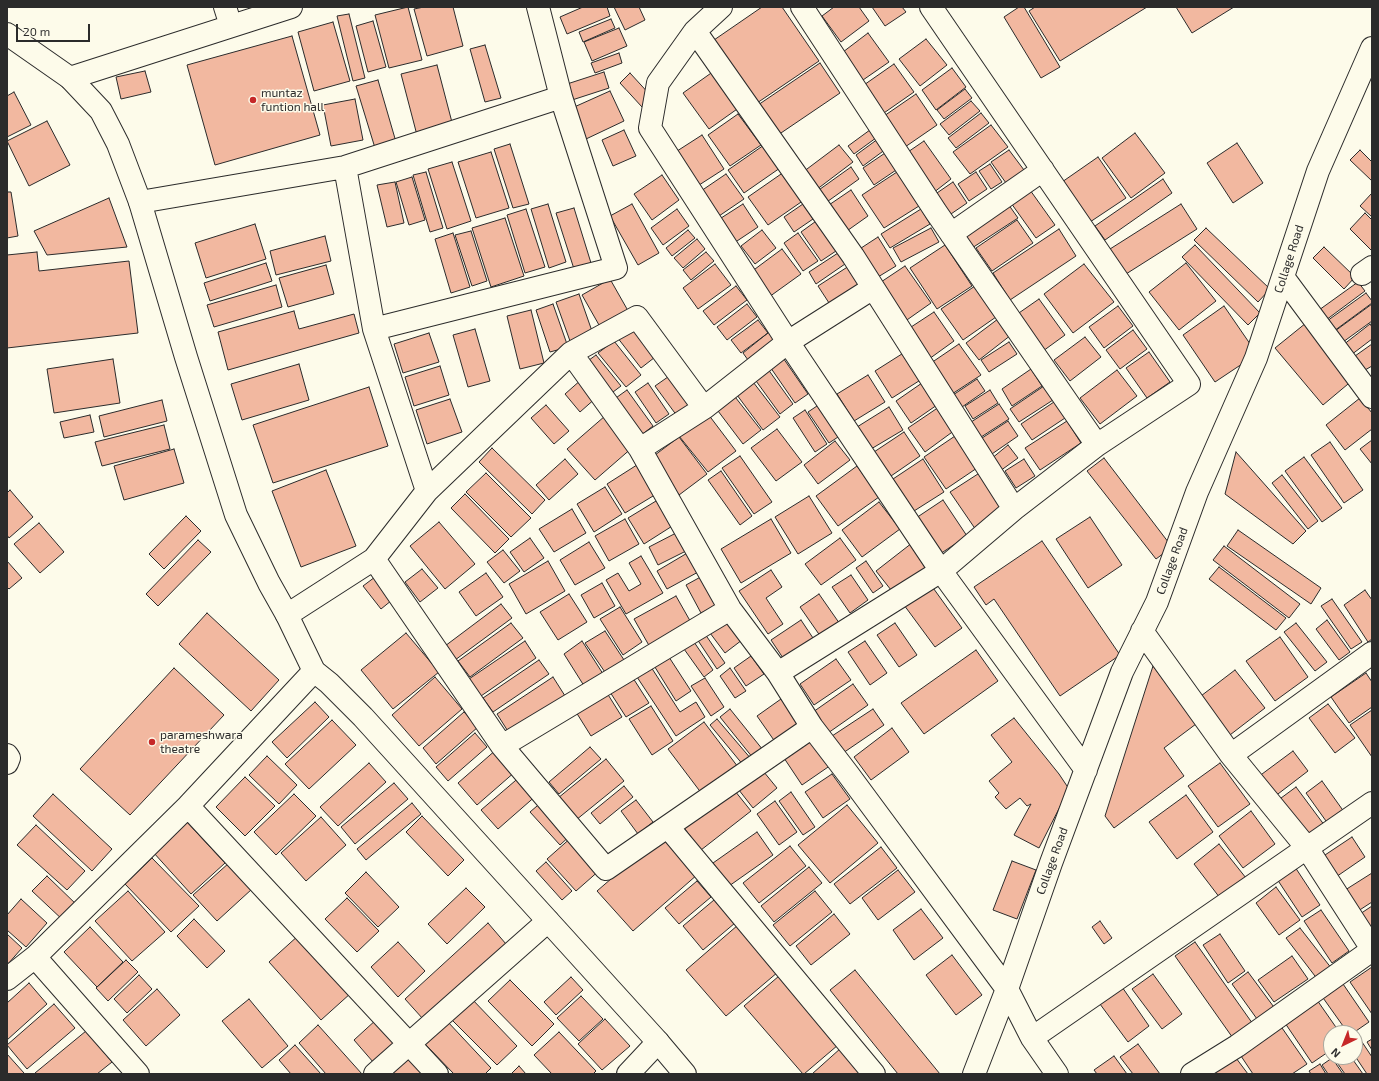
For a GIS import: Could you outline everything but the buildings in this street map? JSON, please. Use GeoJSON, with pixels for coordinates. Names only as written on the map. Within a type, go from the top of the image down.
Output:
{"type":"FeatureCollection","features":[{"type":"Feature","properties":{"kind":"street"},"geometry":{"type":"LineString","coordinates":[[70,78],[228,17],[291,7]]}},
{"type":"Feature","properties":{"kind":"street"},"geometry":{"type":"LineString","coordinates":[[374,329],[616,268],[561,97],[538,7]]}},
{"type":"Feature","properties":{"kind":"street"},"geometry":{"type":"LineString","coordinates":[[721,7],[695,31],[658,83],[650,128],[788,342],[941,571],[1086,770]]}},
{"type":"Feature","properties":{"kind":"street"},"geometry":{"type":"LineString","coordinates":[[802,7],[951,234],[1097,445]]}},
{"type":"Feature","properties":{"kind":"street"},"geometry":{"type":"LineString","coordinates":[[778,673],[941,571],[1014,509],[1097,445],[1189,384],[931,7]]}},
{"type":"Feature","properties":{"kind":"street"},"geometry":{"type":"LineString","coordinates":[[695,31],[853,256],[1014,509]]}},
{"type":"Feature","properties":{"kind":"street"},"geometry":{"type":"LineString","coordinates":[[7,34],[70,78],[100,111],[118,144],[140,202],[186,358],[236,515],[314,671],[330,683],[363,717],[658,1042],[685,1074]]}},
{"type":"Feature","properties":{"kind":"street","name":"Collage Road"},"geometry":{"type":"LineString","coordinates":[[974,1074],[1007,989],[1122,672],[1157,602],[1197,492],[1256,358],[1318,171],[1372,48]]}},
{"type":"Feature","properties":{"kind":"street"},"geometry":{"type":"LineString","coordinates":[[140,202],[345,167],[561,97]]}},
{"type":"Feature","properties":{"kind":"street"},"geometry":{"type":"LineString","coordinates":[[345,167],[374,329],[427,491]]}},
{"type":"Feature","properties":{"kind":"street"},"geometry":{"type":"LineString","coordinates":[[951,234],[1043,170]]}},
{"type":"Feature","properties":{"kind":"street"},"geometry":{"type":"LineString","coordinates":[[1283,277],[1372,397]]}},
{"type":"Feature","properties":{"kind":"street"},"geometry":{"type":"LineString","coordinates":[[640,449],[704,408],[788,342],[873,288]]}},
{"type":"Feature","properties":{"kind":"street"},"geometry":{"type":"LineString","coordinates":[[287,615],[374,559],[427,491],[571,353],[637,317],[704,408]]}},
{"type":"Feature","properties":{"kind":"street"},"geometry":{"type":"LineString","coordinates":[[571,353],[640,449],[730,609],[778,673],[812,727],[1007,989],[1032,1038],[1057,1074]]}},
{"type":"Feature","properties":{"kind":"street"},"geometry":{"type":"LineString","coordinates":[[374,559],[502,746],[606,869],[812,727]]}},
{"type":"Feature","properties":{"kind":"street"},"geometry":{"type":"LineString","coordinates":[[502,746],[730,609]]}},
{"type":"Feature","properties":{"kind":"street"},"geometry":{"type":"LineString","coordinates":[[1142,630],[1231,755],[1307,848],[1372,950],[1237,1046],[1192,1074]]}},
{"type":"Feature","properties":{"kind":"street"},"geometry":{"type":"LineString","coordinates":[[1231,755],[1372,653]]}},
{"type":"Feature","properties":{"kind":"street"},"geometry":{"type":"LineString","coordinates":[[7,979],[34,957],[188,806],[314,671]]}},
{"type":"Feature","properties":{"kind":"street"},"geometry":{"type":"LineString","coordinates":[[1032,1038],[1372,803]]}},
{"type":"Feature","properties":{"kind":"street"},"geometry":{"type":"LineString","coordinates":[[188,806],[437,1074]]}},
{"type":"Feature","properties":{"kind":"street"},"geometry":{"type":"LineString","coordinates":[[668,827],[874,1074]]}},
{"type":"Feature","properties":{"kind":"street"},"geometry":{"type":"LineString","coordinates":[[375,1074],[548,921]]}},
{"type":"Feature","properties":{"kind":"street"},"geometry":{"type":"LineString","coordinates":[[34,957],[138,1074]]}},
{"type":"Feature","properties":{"kind":"street"},"geometry":{"type":"LineString","coordinates":[[628,1074],[658,1042]]}},
{"type":"Feature","properties":{"kind":"place","name":"muntaz funtion hall"},"geometry":{"type":"Point","coordinates":[253,100]}},
{"type":"Feature","properties":{"kind":"place","name":"parameshwara theatre"},"geometry":{"type":"Point","coordinates":[152,742]}}]}
